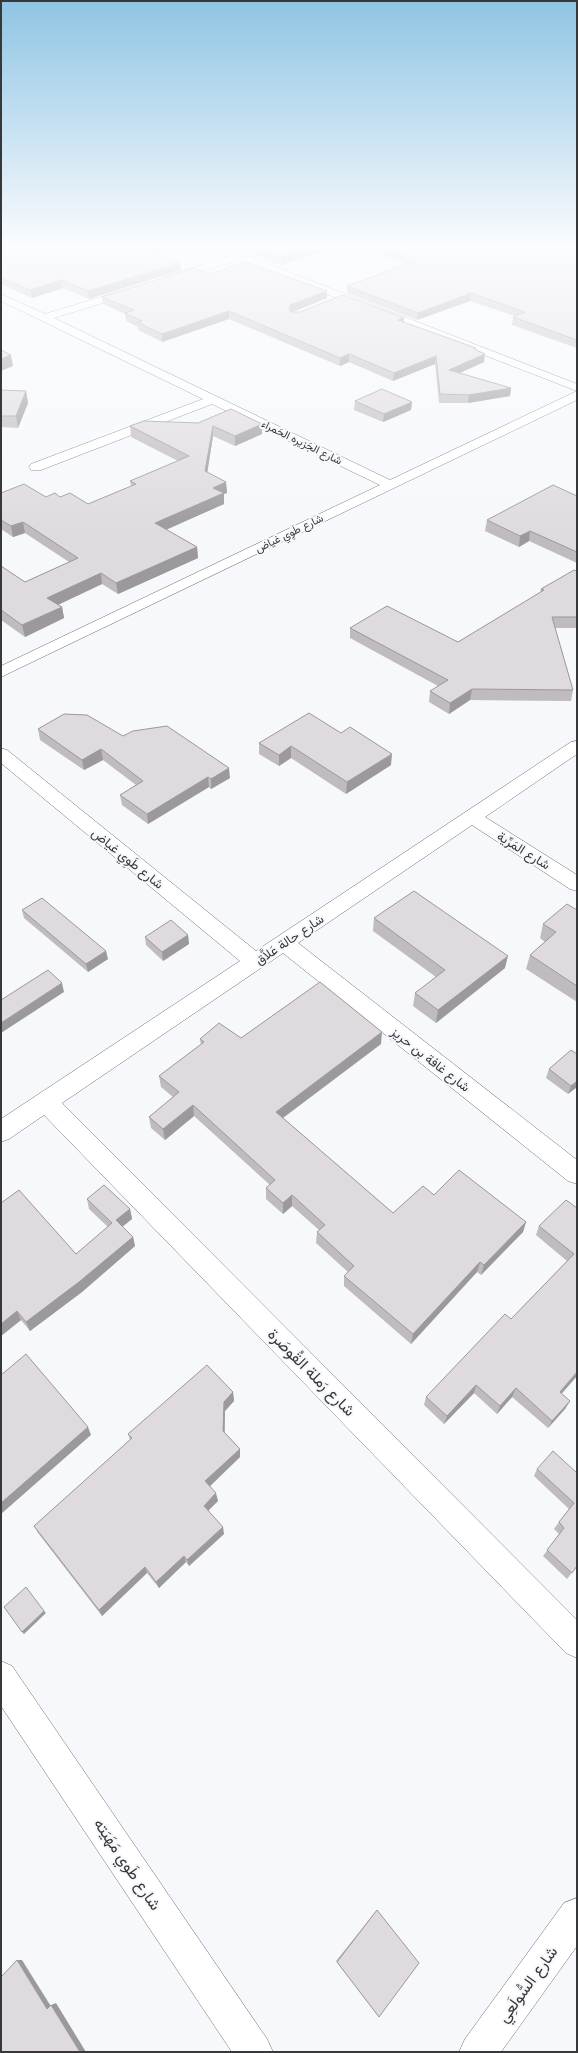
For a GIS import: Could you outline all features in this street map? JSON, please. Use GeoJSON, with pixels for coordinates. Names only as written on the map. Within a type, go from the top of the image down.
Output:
{"type":"FeatureCollection","features":[{"type":"Feature","properties":{"kind":"street","name":"شارع الجَزيره الحَمراء"},"geometry":{"type":"LineString","coordinates":[[98,344],[391,485]]}},
{"type":"Feature","properties":{"kind":"street"},"geometry":{"type":"LineString","coordinates":[[463,344],[577,388]]}},
{"type":"Feature","properties":{"kind":"street","name":"شارع طَوِي غياض"},"geometry":{"type":"LineString","coordinates":[[1,672],[577,396]]}},
{"type":"Feature","properties":{"kind":"street"},"geometry":{"type":"LineString","coordinates":[[36,467],[213,399]]}},
{"type":"Feature","properties":{"kind":"street","name":"شارع حالة عَلاَّق"},"geometry":{"type":"LineString","coordinates":[[1,1132],[577,746]]}},
{"type":"Feature","properties":{"kind":"street","name":"شارع طَوِي غياض"},"geometry":{"type":"LineString","coordinates":[[1,754],[255,962]]}},
{"type":"Feature","properties":{"kind":"street","name":"شارع المَرِّية"},"geometry":{"type":"LineString","coordinates":[[472,817],[577,884]]}},
{"type":"Feature","properties":{"kind":"street","name":"شارع غافة بن حريز"},"geometry":{"type":"LineString","coordinates":[[284,943],[577,1174]]}},
{"type":"Feature","properties":{"kind":"street","name":"شارع رَملة القُوصَرة"},"geometry":{"type":"LineString","coordinates":[[46,1102],[577,1642]]}},
{"type":"Feature","properties":{"kind":"street","name":"شارع طَوي مَهَيَته"},"geometry":{"type":"LineString","coordinates":[[1,1677],[254,2052]]}},
{"type":"Feature","properties":{"kind":"street","name":"شارع السُّولَعِي"},"geometry":{"type":"LineString","coordinates":[[478,2052],[577,1916]]}},
{"type":"Feature","properties":{"kind":"building"},"geometry":{"type":"Polygon","coordinates":[[[306,344],[464,344],[476,348],[474,349],[485,354],[449,370],[511,388],[469,395],[440,394],[436,356],[394,373],[349,354],[340,358],[306,344]]]}},
{"type":"Feature","properties":{"kind":"building"},"geometry":{"type":"Polygon","coordinates":[[[1,350],[11,355],[1,359],[1,350]]]}},
{"type":"Feature","properties":{"kind":"building"},"geometry":{"type":"Polygon","coordinates":[[[382,389],[412,402],[384,414],[355,401],[382,389]]]}},
{"type":"Feature","properties":{"kind":"building"},"geometry":{"type":"Polygon","coordinates":[[[1,390],[26,391],[16,416],[1,416],[1,390]]]}},
{"type":"Feature","properties":{"kind":"building"},"geometry":{"type":"Polygon","coordinates":[[[231,409],[262,424],[235,436],[213,426],[205,471],[226,482],[213,488],[224,493],[155,523],[197,547],[116,583],[101,573],[47,598],[62,607],[22,625],[1,610],[1,566],[25,582],[78,558],[23,522],[11,526],[1,520],[1,493],[24,484],[46,497],[55,493],[60,497],[70,493],[88,504],[136,484],[130,481],[189,456],[130,426],[144,421],[198,423],[231,409]]]}},
{"type":"Feature","properties":{"kind":"building"},"geometry":{"type":"Polygon","coordinates":[[[553,485],[577,496],[577,552],[530,531],[520,536],[487,520],[553,485]]]}},
{"type":"Feature","properties":{"kind":"building"},"geometry":{"type":"Polygon","coordinates":[[[574,570],[577,571],[577,617],[552,617],[573,690],[472,689],[450,703],[430,691],[448,680],[350,628],[387,606],[458,642],[544,590],[541,589],[574,570]]]}},
{"type":"Feature","properties":{"kind":"building"},"geometry":{"type":"Polygon","coordinates":[[[309,713],[341,733],[350,727],[392,754],[347,782],[291,746],[279,755],[259,743],[309,713]]]}},
{"type":"Feature","properties":{"kind":"building"},"geometry":{"type":"Polygon","coordinates":[[[64,714],[87,715],[123,736],[133,731],[167,726],[229,768],[211,779],[208,777],[147,814],[120,795],[143,781],[101,749],[82,760],[38,729],[64,714]]]}},
{"type":"Feature","properties":{"kind":"building"},"geometry":{"type":"Polygon","coordinates":[[[414,891],[508,956],[438,1010],[415,993],[445,970],[374,918],[414,891]]]}},
{"type":"Feature","properties":{"kind":"building"},"geometry":{"type":"Polygon","coordinates":[[[42,898],[106,951],[86,964],[22,910],[42,898]]]}},
{"type":"Feature","properties":{"kind":"building"},"geometry":{"type":"Polygon","coordinates":[[[567,904],[577,910],[577,986],[530,955],[556,932],[543,924],[567,904]]]}},
{"type":"Feature","properties":{"kind":"building"},"geometry":{"type":"Polygon","coordinates":[[[171,920],[188,935],[162,952],[145,937],[171,920]]]}},
{"type":"Feature","properties":{"kind":"building"},"geometry":{"type":"Polygon","coordinates":[[[48,970],[62,983],[1,1023],[1,1000],[48,970]]]}},
{"type":"Feature","properties":{"kind":"building"},"geometry":{"type":"Polygon","coordinates":[[[320,982],[382,1032],[276,1112],[393,1213],[423,1186],[434,1195],[459,1170],[526,1222],[484,1265],[480,1262],[413,1334],[344,1276],[354,1266],[317,1232],[325,1225],[292,1195],[283,1203],[266,1188],[275,1180],[193,1105],[163,1129],[149,1117],[179,1092],[159,1076],[204,1042],[200,1039],[219,1023],[241,1038],[320,982]]]}},
{"type":"Feature","properties":{"kind":"building"},"geometry":{"type":"Polygon","coordinates":[[[571,1050],[577,1054],[577,1081],[571,1086],[549,1069],[571,1050]]]}},
{"type":"Feature","properties":{"kind":"building"},"geometry":{"type":"Polygon","coordinates":[[[104,1185],[130,1209],[116,1220],[133,1237],[79,1282],[26,1322],[17,1311],[1,1324],[1,1203],[19,1190],[76,1254],[112,1223],[87,1199],[104,1185]]]}},
{"type":"Feature","properties":{"kind":"building"},"geometry":{"type":"Polygon","coordinates":[[[566,1200],[577,1208],[577,1372],[560,1392],[570,1401],[552,1421],[516,1388],[500,1406],[476,1385],[447,1416],[426,1397],[505,1314],[511,1319],[574,1254],[539,1226],[566,1200]]]}},
{"type":"Feature","properties":{"kind":"building"},"geometry":{"type":"Polygon","coordinates":[[[26,1354],[88,1427],[1,1503],[1,1375],[26,1354]]]}},
{"type":"Feature","properties":{"kind":"building"},"geometry":{"type":"Polygon","coordinates":[[[207,1365],[233,1392],[224,1402],[223,1431],[240,1449],[205,1481],[216,1493],[204,1506],[223,1527],[187,1560],[184,1556],[156,1582],[145,1567],[99,1610],[34,1526],[132,1438],[128,1434],[207,1365]]]}},
{"type":"Feature","properties":{"kind":"building"},"geometry":{"type":"Polygon","coordinates":[[[553,1451],[577,1473],[577,1566],[572,1573],[547,1550],[564,1528],[559,1522],[574,1503],[537,1469],[553,1451]]]}},
{"type":"Feature","properties":{"kind":"building"},"geometry":{"type":"Polygon","coordinates":[[[26,1587],[44,1611],[22,1632],[4,1607],[26,1587]]]}},
{"type":"Feature","properties":{"kind":"building"},"geometry":{"type":"Polygon","coordinates":[[[377,1910],[419,1963],[379,2017],[337,1962],[377,1910]]]}},
{"type":"Feature","properties":{"kind":"building"},"geometry":{"type":"Polygon","coordinates":[[[17,1960],[47,2009],[51,2005],[80,2052],[1,2052],[1,1977],[17,1960]]]}}]}
